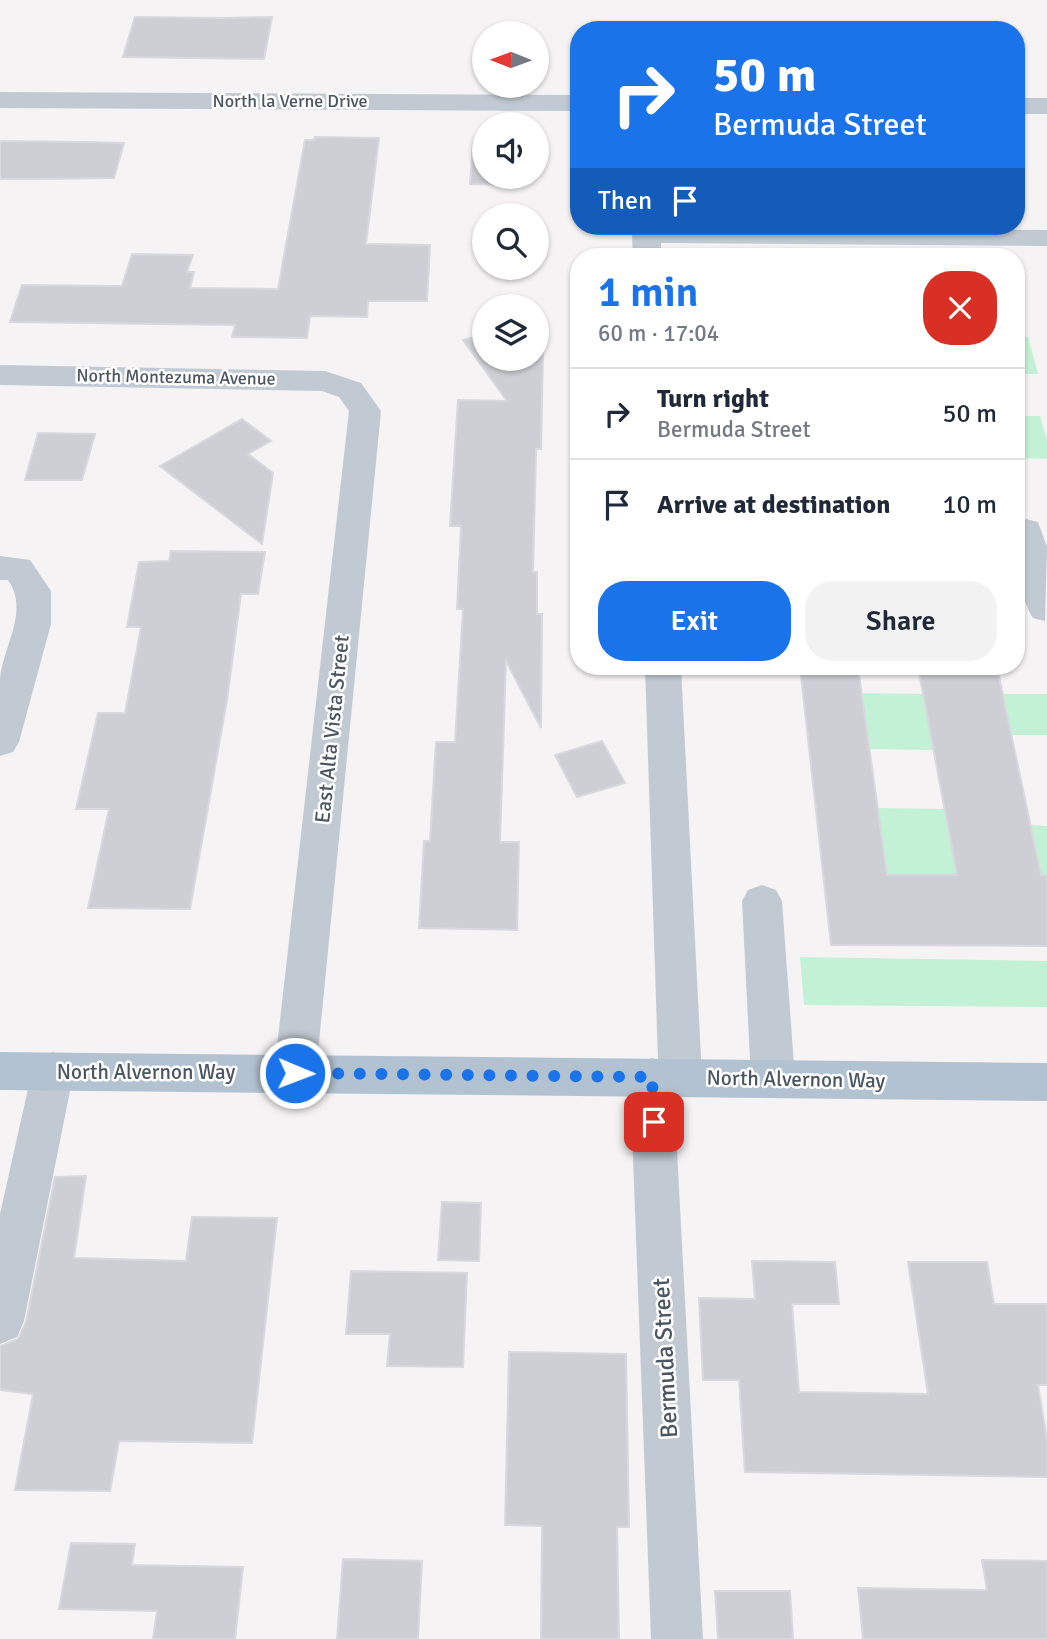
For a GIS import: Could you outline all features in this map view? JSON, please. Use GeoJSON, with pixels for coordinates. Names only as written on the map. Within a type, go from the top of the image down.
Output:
{"type":"FeatureCollection","features":[{"type":"Feature","properties":{"kind":"main road","name":"North Alvernon Way"},"geometry":{"type":"LineString","coordinates":[[0,1071],[1047,1082]]}},
{"type":"Feature","properties":{"kind":"street","name":"North la Verne Drive"},"geometry":{"type":"LineString","coordinates":[[0,100],[570,103]]}},
{"type":"Feature","properties":{"kind":"street"},"geometry":{"type":"LineString","coordinates":[[1025,106],[1047,106]]}},
{"type":"Feature","properties":{"kind":"street"},"geometry":{"type":"LineString","coordinates":[[754,235],[1047,238]]}},
{"type":"Feature","properties":{"kind":"street","name":"North Montezuma Avenue"},"geometry":{"type":"LineString","coordinates":[[0,375],[299,379],[342,385],[365,384]]}},
{"type":"Feature","properties":{"kind":"street","name":"East Alta Vista Street"},"geometry":{"type":"LineString","coordinates":[[295,1073],[365,429],[365,384]]}},
{"type":"Feature","properties":{"kind":"street"},"geometry":{"type":"LineString","coordinates":[[1026,530],[1045,609]]}},
{"type":"Feature","properties":{"kind":"street"},"geometry":{"type":"LineString","coordinates":[[0,568],[18,568],[34,591],[33,624],[0,742]]}},
{"type":"Feature","properties":{"kind":"street","name":"Bermuda Street"},"geometry":{"type":"LineString","coordinates":[[663,675],[666,1077],[677,1639]]}},
{"type":"Feature","properties":{"kind":"street"},"geometry":{"type":"LineString","coordinates":[[762,901],[773,1079]]}},
{"type":"Feature","properties":{"kind":"street"},"geometry":{"type":"LineString","coordinates":[[0,1321],[53,1071]]}},
{"type":"Feature","properties":{"kind":"green space"},"geometry":{"type":"Polygon","coordinates":[[[1025,337],[1028,337],[1038,374],[1025,374],[1025,337]]]}},
{"type":"Feature","properties":{"kind":"green space"},"geometry":{"type":"Polygon","coordinates":[[[1025,416],[1040,416],[1047,440],[1047,459],[1025,458],[1025,416]]]}},
{"type":"Feature","properties":{"kind":"green space"},"geometry":{"type":"Polygon","coordinates":[[[861,693],[924,694],[934,750],[869,749],[861,693]]]}},
{"type":"Feature","properties":{"kind":"green space"},"geometry":{"type":"Polygon","coordinates":[[[1002,694],[1047,694],[1047,735],[1011,735],[1002,694]]]}},
{"type":"Feature","properties":{"kind":"green space"},"geometry":{"type":"Polygon","coordinates":[[[878,808],[945,809],[954,859],[1021,860],[1024,876],[887,875],[878,808]]]}},
{"type":"Feature","properties":{"kind":"green space"},"geometry":{"type":"Polygon","coordinates":[[[1031,825],[1047,826],[1047,875],[1041,875],[1031,825]]]}},
{"type":"Feature","properties":{"kind":"green space"},"geometry":{"type":"Polygon","coordinates":[[[800,957],[1047,961],[1047,1007],[804,1005],[800,957]]]}},
{"type":"Feature","properties":{"kind":"building"},"geometry":{"type":"Polygon","coordinates":[[[135,17],[272,17],[264,59],[123,57],[135,17]]]}},
{"type":"Feature","properties":{"kind":"building"},"geometry":{"type":"Polygon","coordinates":[[[315,137],[379,138],[366,244],[430,245],[427,301],[368,301],[367,317],[310,316],[307,338],[232,337],[235,325],[10,322],[22,285],[122,286],[132,254],[193,255],[187,272],[194,272],[190,288],[278,289],[305,140],[314,140],[315,137]]]}},
{"type":"Feature","properties":{"kind":"building"},"geometry":{"type":"Polygon","coordinates":[[[0,141],[124,143],[114,178],[0,179],[0,141]]]}},
{"type":"Feature","properties":{"kind":"building"},"geometry":{"type":"Polygon","coordinates":[[[472,338],[472,352],[463,340],[472,338]]]}},
{"type":"Feature","properties":{"kind":"building"},"geometry":{"type":"Polygon","coordinates":[[[485,371],[543,371],[541,449],[536,449],[533,572],[537,572],[537,614],[542,614],[541,728],[506,661],[500,842],[519,842],[517,930],[419,928],[424,841],[430,841],[436,742],[455,742],[463,609],[457,609],[461,526],[450,526],[458,400],[507,401],[485,371]]]}},
{"type":"Feature","properties":{"kind":"building"},"geometry":{"type":"Polygon","coordinates":[[[242,419],[271,441],[248,454],[273,473],[262,544],[160,466],[242,419]]]}},
{"type":"Feature","properties":{"kind":"building"},"geometry":{"type":"Polygon","coordinates":[[[38,433],[95,434],[82,480],[25,480],[38,433]]]}},
{"type":"Feature","properties":{"kind":"building"},"geometry":{"type":"Polygon","coordinates":[[[171,551],[265,552],[258,594],[241,594],[227,700],[190,909],[88,908],[109,809],[76,809],[98,713],[125,713],[141,627],[127,627],[139,562],[169,561],[171,551]]]}},
{"type":"Feature","properties":{"kind":"building"},"geometry":{"type":"Polygon","coordinates":[[[801,675],[859,675],[887,875],[957,875],[920,675],[999,675],[1041,875],[1047,875],[1047,946],[831,945],[801,675]]]}},
{"type":"Feature","properties":{"kind":"building"},"geometry":{"type":"Polygon","coordinates":[[[602,741],[625,783],[577,797],[555,755],[602,741]]]}},
{"type":"Feature","properties":{"kind":"building"},"geometry":{"type":"Polygon","coordinates":[[[86,1176],[74,1258],[186,1261],[192,1217],[277,1218],[252,1443],[119,1441],[110,1491],[15,1490],[33,1394],[0,1390],[0,1346],[18,1339],[26,1322],[55,1177],[86,1176]]]}},
{"type":"Feature","properties":{"kind":"building"},"geometry":{"type":"Polygon","coordinates":[[[442,1202],[481,1203],[479,1261],[438,1260],[442,1202]]]}},
{"type":"Feature","properties":{"kind":"building"},"geometry":{"type":"Polygon","coordinates":[[[752,1261],[835,1262],[839,1304],[792,1304],[799,1392],[928,1394],[908,1262],[987,1262],[994,1304],[1047,1304],[1047,1385],[1038,1385],[1047,1440],[1047,1477],[745,1472],[739,1380],[703,1380],[699,1298],[755,1299],[752,1261]]]}},
{"type":"Feature","properties":{"kind":"building"},"geometry":{"type":"Polygon","coordinates":[[[351,1271],[467,1273],[463,1367],[387,1366],[390,1334],[346,1334],[351,1271]]]}},
{"type":"Feature","properties":{"kind":"building"},"geometry":{"type":"Polygon","coordinates":[[[509,1352],[626,1354],[629,1527],[617,1527],[619,1639],[541,1639],[542,1526],[505,1525],[509,1352]]]}},
{"type":"Feature","properties":{"kind":"building"},"geometry":{"type":"Polygon","coordinates":[[[71,1543],[135,1544],[132,1565],[243,1567],[235,1639],[153,1639],[157,1611],[59,1609],[71,1543]]]}},
{"type":"Feature","properties":{"kind":"building"},"geometry":{"type":"Polygon","coordinates":[[[343,1559],[422,1561],[418,1639],[337,1639],[343,1559]]]}},
{"type":"Feature","properties":{"kind":"building"},"geometry":{"type":"Polygon","coordinates":[[[982,1560],[1047,1561],[1047,1639],[863,1639],[858,1588],[987,1590],[982,1560]]]}},
{"type":"Feature","properties":{"kind":"building"},"geometry":{"type":"Polygon","coordinates":[[[715,1591],[790,1591],[793,1639],[718,1639],[715,1591]]]}},
{"type":"Feature","properties":{"kind":"route"},"geometry":{"type":"LineString","coordinates":[[295,1073],[652,1077],[654,1122]]}}]}
